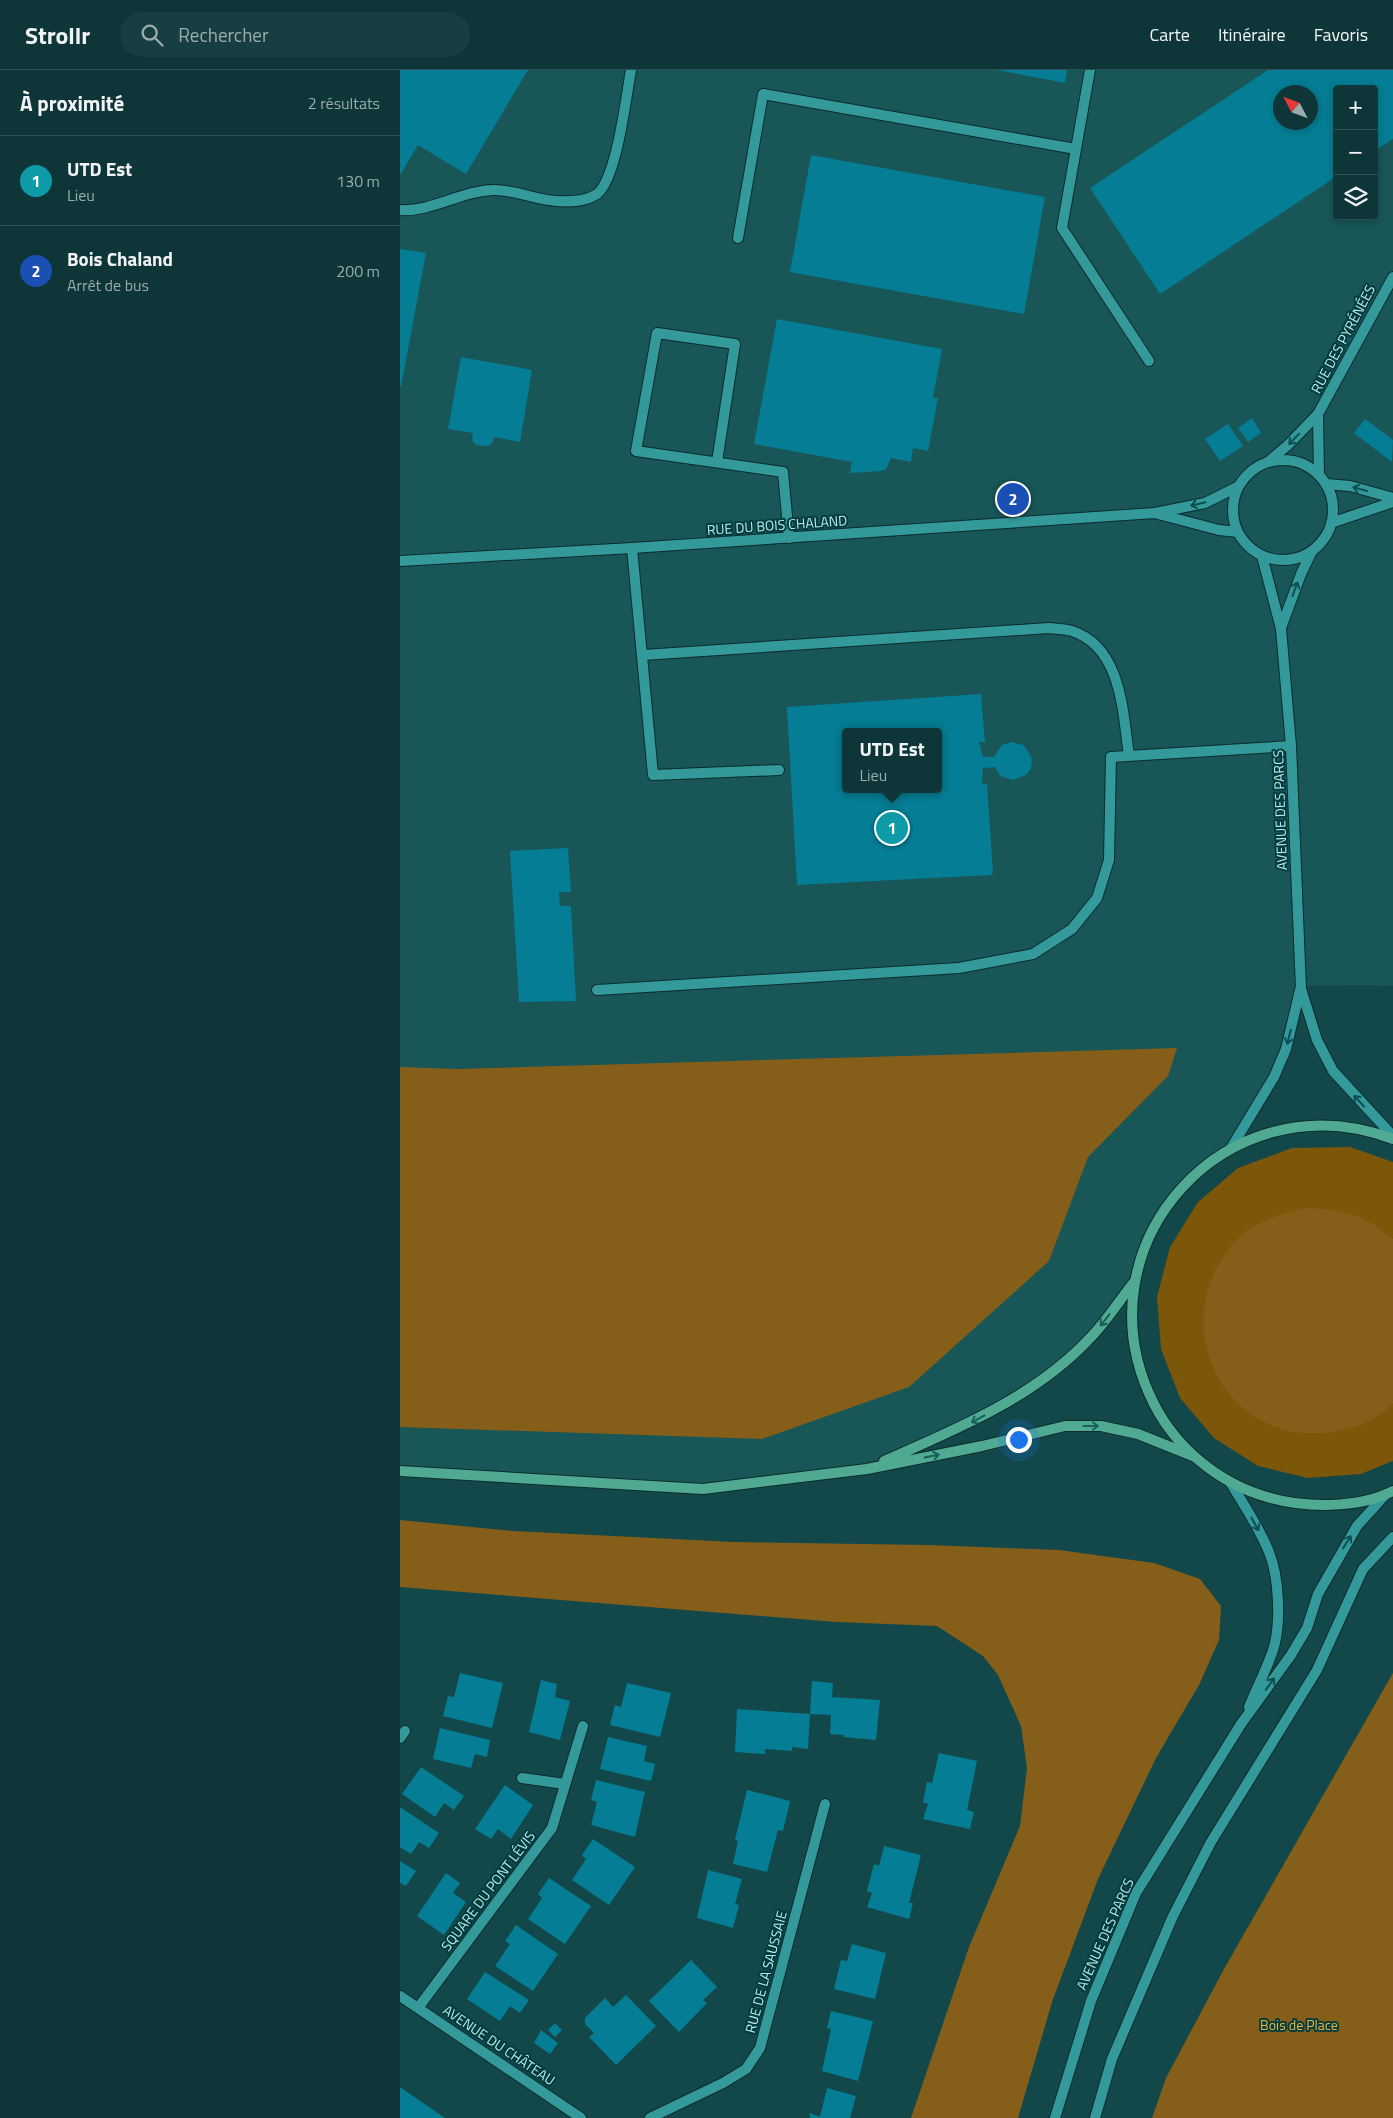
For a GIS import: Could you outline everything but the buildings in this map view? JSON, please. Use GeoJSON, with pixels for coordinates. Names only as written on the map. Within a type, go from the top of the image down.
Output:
{"type":"FeatureCollection","features":[{"type":"Feature","properties":{"kind":"main road"},"geometry":{"type":"LineString","coordinates":[[1390,1493],[1331,1505],[1304,1504],[1264,1496],[1230,1482],[1194,1456],[1162,1418],[1144,1384],[1138,1365],[1131,1312],[1135,1282],[1145,1245],[1158,1218],[1173,1197],[1192,1176],[1231,1148],[1262,1134],[1309,1125],[1357,1128],[1393,1138]]}},
{"type":"Feature","properties":{"kind":"main road"},"geometry":{"type":"LineString","coordinates":[[867,1469],[976,1420],[1038,1382],[1090,1339],[1135,1282]]}},
{"type":"Feature","properties":{"kind":"main road"},"geometry":{"type":"LineString","coordinates":[[400,1471],[703,1489],[867,1469],[982,1446],[1064,1426],[1101,1426],[1138,1434],[1194,1456]]}},
{"type":"Feature","properties":{"kind":"street"},"geometry":{"type":"LineString","coordinates":[[400,210],[437,205],[469,193],[494,190],[556,201],[582,201],[598,193],[611,171],[631,70]]}},
{"type":"Feature","properties":{"kind":"street"},"geometry":{"type":"LineString","coordinates":[[1090,70],[1062,228],[1149,362]]}},
{"type":"Feature","properties":{"kind":"street"},"geometry":{"type":"LineString","coordinates":[[738,238],[763,94],[1076,149]]}},
{"type":"Feature","properties":{"kind":"street","name":"RUE DES PYRÉNÉES"},"geometry":{"type":"LineString","coordinates":[[1268,462],[1288,446],[1318,414],[1393,277]]}},
{"type":"Feature","properties":{"kind":"street"},"geometry":{"type":"LineString","coordinates":[[716,462],[735,344],[656,333],[636,451],[783,472],[789,538]]}},
{"type":"Feature","properties":{"kind":"street","name":"RUE DES PYRÉNÉES"},"geometry":{"type":"LineString","coordinates":[[1318,414],[1319,475]]}},
{"type":"Feature","properties":{"kind":"street"},"geometry":{"type":"LineString","coordinates":[[1287,460],[1306,465],[1319,475],[1326,484],[1331,496],[1333,508],[1332,523],[1324,539],[1312,551],[1296,558],[1279,560],[1262,556],[1248,546],[1238,532],[1233,517],[1234,501],[1239,486],[1251,471],[1268,462],[1287,460]]}},
{"type":"Feature","properties":{"kind":"street"},"geometry":{"type":"LineString","coordinates":[[1326,484],[1350,486],[1393,498]]}},
{"type":"Feature","properties":{"kind":"street"},"geometry":{"type":"LineString","coordinates":[[1155,513],[1206,502],[1239,486]]}},
{"type":"Feature","properties":{"kind":"street"},"geometry":{"type":"LineString","coordinates":[[1332,523],[1393,502]]}},
{"type":"Feature","properties":{"kind":"street"},"geometry":{"type":"LineString","coordinates":[[1155,513],[1219,530],[1238,532]]}},
{"type":"Feature","properties":{"kind":"street","name":"RUE DU BOIS CHALAND"},"geometry":{"type":"LineString","coordinates":[[400,561],[632,548],[1155,513]]}},
{"type":"Feature","properties":{"kind":"street"},"geometry":{"type":"LineString","coordinates":[[632,548],[653,775],[779,770]]}},
{"type":"Feature","properties":{"kind":"street","name":"AVENUE DES PARCS"},"geometry":{"type":"LineString","coordinates":[[1281,629],[1301,574],[1312,551]]}},
{"type":"Feature","properties":{"kind":"street","name":"AVENUE DES PARCS"},"geometry":{"type":"LineString","coordinates":[[1262,556],[1281,629],[1291,746],[1301,989],[1317,1040],[1333,1072],[1393,1138]]}},
{"type":"Feature","properties":{"kind":"street"},"geometry":{"type":"LineString","coordinates":[[642,655],[1049,628],[1072,632],[1092,642],[1109,663],[1120,694],[1129,756]]}},
{"type":"Feature","properties":{"kind":"street"},"geometry":{"type":"LineString","coordinates":[[597,990],[959,968],[1034,954],[1072,929],[1097,898],[1109,860],[1111,757],[1291,746]]}},
{"type":"Feature","properties":{"kind":"street","name":"AVENUE DES PARCS"},"geometry":{"type":"LineString","coordinates":[[1231,1148],[1274,1077],[1286,1049],[1301,989]]}},
{"type":"Feature","properties":{"kind":"street","name":"AVENUE DES PARCS"},"geometry":{"type":"LineString","coordinates":[[1230,1482],[1257,1526],[1270,1554],[1278,1594],[1278,1620],[1274,1646],[1242,1724]]}},
{"type":"Feature","properties":{"kind":"street","name":"AVENUE DES PARCS"},"geometry":{"type":"LineString","coordinates":[[1055,2118],[1091,2001],[1136,1894],[1242,1724],[1292,1655],[1307,1628],[1318,1594],[1357,1526],[1390,1493]]}},
{"type":"Feature","properties":{"kind":"street"},"geometry":{"type":"LineString","coordinates":[[1095,2118],[1112,2059],[1173,1916],[1216,1834],[1317,1670],[1363,1569],[1393,1537]]}},
{"type":"Feature","properties":{"kind":"street","name":"SQUARE DU PONT LÉVIS"},"geometry":{"type":"LineString","coordinates":[[418,2008],[552,1828],[583,1726]]}},
{"type":"Feature","properties":{"kind":"street"},"geometry":{"type":"LineString","coordinates":[[522,1778],[565,1784]]}},
{"type":"Feature","properties":{"kind":"street","name":"RUE DE LA SAUSSAIE"},"geometry":{"type":"LineString","coordinates":[[650,2118],[723,2083],[746,2069],[760,2048],[825,1804]]}},
{"type":"Feature","properties":{"kind":"street","name":"AVENUE DU CHÂTEAU"},"geometry":{"type":"LineString","coordinates":[[400,1996],[582,2118]]}},
{"type":"Feature","properties":{"kind":"shaded area"},"geometry":{"type":"Polygon","coordinates":[[[400,70],[1393,70],[1393,986],[1302,985],[1272,1077],[1230,1144],[1190,1175],[1167,1199],[1155,1217],[1143,1245],[1132,1280],[1088,1337],[1063,1360],[976,1419],[868,1465],[702,1485],[400,1467],[400,70]]]}},
{"type":"Feature","properties":{"kind":"shaded area"},"geometry":{"type":"Polygon","coordinates":[[[1350,1147],[1393,1162],[1393,1461],[1361,1474],[1308,1478],[1258,1466],[1214,1438],[1180,1398],[1161,1349],[1157,1297],[1170,1247],[1198,1202],[1238,1168],[1292,1148],[1350,1147]]]}},
{"type":"Feature","properties":{"kind":"green space"},"geometry":{"type":"Polygon","coordinates":[[[1177,1048],[1168,1076],[1088,1157],[1049,1261],[909,1387],[762,1439],[400,1427],[400,1067],[458,1069],[1177,1048]]]}},
{"type":"Feature","properties":{"kind":"green space"},"geometry":{"type":"Polygon","coordinates":[[[1305,1208],[1352,1214],[1372,1223],[1393,1239],[1393,1403],[1365,1423],[1349,1429],[1332,1432],[1293,1432],[1260,1420],[1233,1398],[1214,1370],[1205,1337],[1205,1302],[1216,1268],[1240,1237],[1262,1222],[1305,1208]]]}},
{"type":"Feature","properties":{"kind":"green space"},"geometry":{"type":"Polygon","coordinates":[[[400,1520],[513,1531],[733,1542],[929,1545],[1059,1550],[1154,1563],[1200,1579],[1221,1606],[1219,1640],[1199,1685],[1156,1758],[1098,1879],[1052,2002],[1018,2118],[911,2118],[969,1947],[1020,1826],[1027,1768],[1021,1726],[998,1675],[983,1656],[937,1626],[837,1622],[400,1587],[400,1520]]]}},
{"type":"Feature","properties":{"kind":"green space","name":"Bois de Place"},"geometry":{"type":"Polygon","coordinates":[[[1393,1673],[1393,2118],[1152,2118],[1166,2078],[1224,1969],[1393,1673]]]}},
{"type":"Feature","properties":{"kind":"place","name":"Bois Chaland"},"geometry":{"type":"Point","coordinates":[1013,499]}},
{"type":"Feature","properties":{"kind":"place","name":"UTD Est"},"geometry":{"type":"Point","coordinates":[892,828]}}]}
